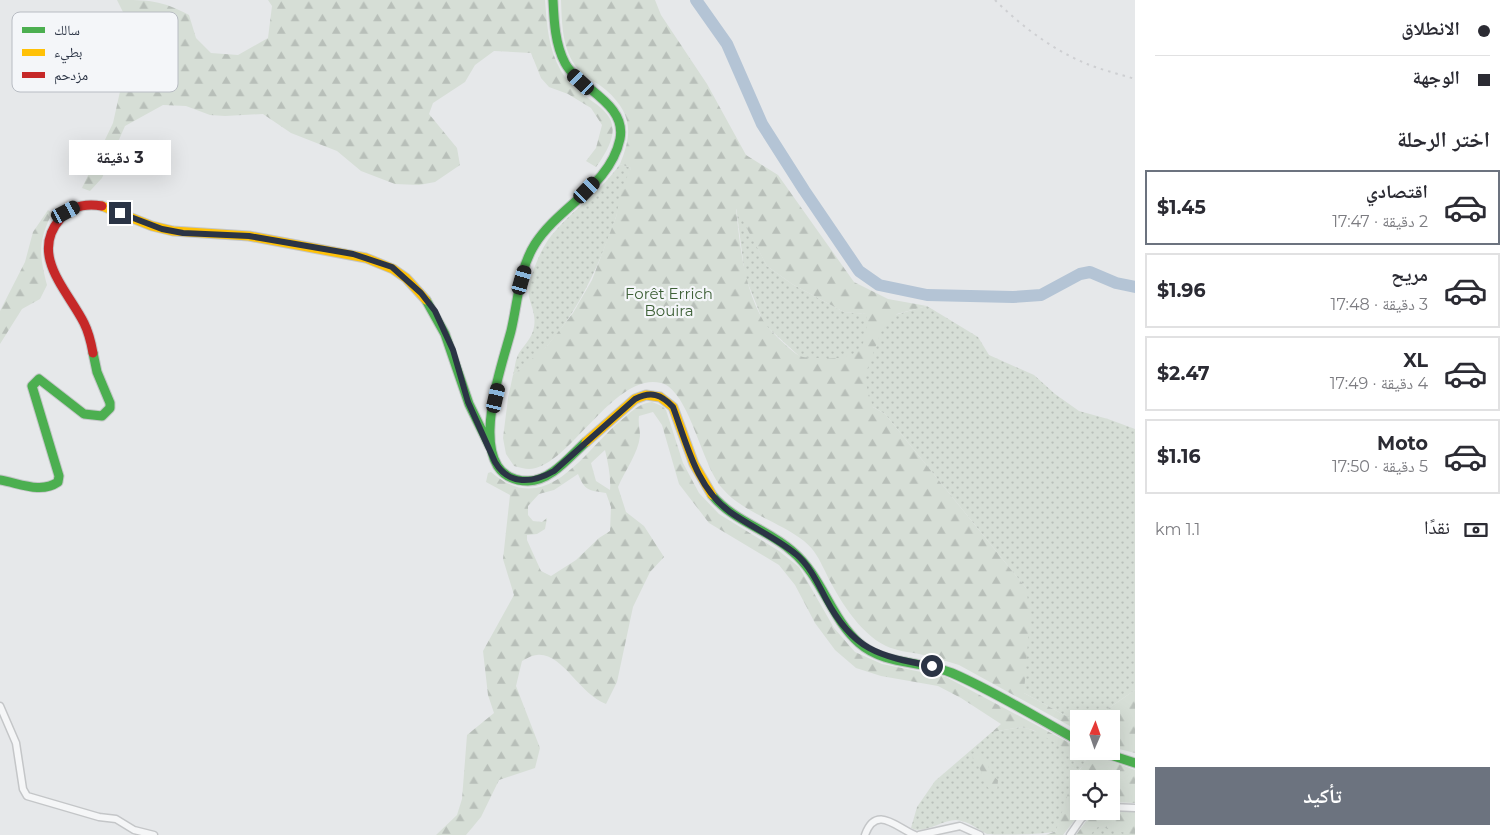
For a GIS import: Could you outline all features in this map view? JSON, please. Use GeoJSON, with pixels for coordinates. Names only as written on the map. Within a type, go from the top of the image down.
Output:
{"type":"FeatureCollection","features":[{"type":"Feature","properties":{"kind":"main road"},"geometry":{"type":"LineString","coordinates":[[490,448],[492,415],[522,280],[532,248],[555,219],[577,201],[607,169],[618,147],[620,136],[618,121],[607,102],[570,72],[555,34],[553,0]]}},
{"type":"Feature","properties":{"kind":"main road"},"geometry":{"type":"LineString","coordinates":[[0,480],[40,486],[54,486],[58,482],[59,476],[32,386],[34,382],[39,379],[48,383],[80,413],[90,417],[102,416],[110,408],[108,396],[98,372],[88,334],[48,261],[47,246],[50,233],[66,212],[80,205],[93,204],[107,207],[162,229],[183,233],[249,236],[353,254],[392,267],[421,293],[435,311],[453,350],[468,402],[495,462],[511,478],[524,481],[538,480],[554,471],[635,399],[644,394],[661,396],[673,407],[701,479],[711,495],[728,511],[798,555],[843,626],[858,641],[872,652],[891,659],[932,666],[962,677],[1070,736]]}},
{"type":"Feature","properties":{"kind":"main road"},"geometry":{"type":"LineString","coordinates":[[1120,758],[1135,763]]}},
{"type":"Feature","properties":{"kind":"street"},"geometry":{"type":"LineString","coordinates":[[0,706],[16,743],[23,789],[27,796],[90,815],[116,819],[134,830],[154,835]]}},
{"type":"Feature","properties":{"kind":"street"},"geometry":{"type":"LineString","coordinates":[[1120,807],[1135,808]]}},
{"type":"Feature","properties":{"kind":"street"},"geometry":{"type":"LineString","coordinates":[[865,835],[873,823],[888,819],[915,835]]}},
{"type":"Feature","properties":{"kind":"street"},"geometry":{"type":"LineString","coordinates":[[1070,835],[1079,820]]}},
{"type":"Feature","properties":{"kind":"street"},"geometry":{"type":"LineString","coordinates":[[919,835],[953,826],[967,828],[980,835]]}},
{"type":"Feature","properties":{"kind":"green space"},"geometry":{"type":"Polygon","coordinates":[[[117,0],[138,0],[170,6],[189,15],[196,38],[211,53],[238,55],[268,38],[272,6],[268,0],[545,0],[553,54],[561,71],[582,94],[604,110],[611,120],[613,131],[608,147],[596,167],[586,161],[596,148],[602,125],[591,108],[568,94],[549,87],[541,78],[531,53],[494,51],[475,65],[465,82],[433,103],[429,114],[457,148],[460,165],[435,182],[419,185],[395,184],[361,171],[337,151],[291,133],[263,114],[210,115],[186,106],[163,105],[125,126],[102,178],[90,191],[82,188],[113,123],[120,92],[178,92],[178,12],[123,12],[117,0]]]}},
{"type":"Feature","properties":{"kind":"green space","name":"Forêt Errich Bouira"},"geometry":{"type":"Polygon","coordinates":[[[561,0],[655,0],[661,15],[707,84],[746,155],[778,175],[854,282],[888,299],[927,306],[897,314],[881,332],[864,378],[873,407],[885,414],[1026,588],[1030,614],[1024,693],[1070,718],[1070,726],[959,665],[929,656],[890,648],[867,633],[850,614],[819,559],[808,544],[784,528],[740,504],[722,488],[714,477],[687,413],[679,399],[671,388],[661,383],[643,383],[626,391],[609,405],[576,439],[544,465],[529,469],[514,466],[506,454],[503,438],[513,375],[547,346],[573,313],[592,280],[616,217],[622,188],[631,168],[620,164],[627,143],[628,124],[625,115],[615,99],[581,72],[573,62],[566,45],[561,0]],[[736,208],[741,252],[747,281],[757,309],[766,325],[787,346],[802,357],[842,358],[857,351],[865,337],[867,327],[866,314],[844,312],[792,284],[767,266],[736,208]]]}},
{"type":"Feature","properties":{"kind":"green space"},"geometry":{"type":"Polygon","coordinates":[[[620,164],[631,168],[609,237],[588,286],[570,316],[548,345],[513,375],[518,355],[530,338],[534,327],[534,316],[529,291],[534,268],[541,252],[556,230],[603,185],[620,164]]]}},
{"type":"Feature","properties":{"kind":"green space"},"geometry":{"type":"Polygon","coordinates":[[[736,206],[767,266],[792,284],[844,312],[891,316],[927,306],[978,337],[989,355],[1034,375],[1055,394],[1079,411],[1135,429],[1135,690],[1106,710],[1070,710],[1070,718],[1024,693],[1026,588],[885,414],[821,376],[764,324],[745,276],[736,206]]]}},
{"type":"Feature","properties":{"kind":"green space"},"geometry":{"type":"Polygon","coordinates":[[[48,210],[52,213],[44,232],[41,248],[42,265],[47,285],[40,299],[22,309],[0,344],[0,311],[25,262],[33,232],[48,210]]]}},
{"type":"Feature","properties":{"kind":"green space"},"geometry":{"type":"Polygon","coordinates":[[[652,402],[666,410],[683,463],[699,493],[719,514],[779,551],[799,567],[834,628],[855,652],[882,664],[946,677],[1070,743],[1070,752],[1033,730],[1021,727],[992,732],[1001,724],[961,698],[938,686],[881,676],[856,668],[835,650],[815,623],[795,585],[779,565],[709,523],[679,484],[662,425],[653,412],[639,416],[639,443],[618,487],[626,512],[644,526],[664,557],[650,572],[633,607],[617,682],[606,704],[587,692],[555,660],[537,655],[522,661],[516,686],[540,748],[535,768],[499,780],[481,817],[466,835],[436,835],[457,815],[462,799],[467,735],[494,713],[488,695],[483,651],[514,595],[503,559],[510,495],[486,482],[488,473],[491,472],[511,485],[530,489],[548,485],[564,475],[610,431],[641,405],[652,402]],[[605,450],[591,463],[596,481],[610,490],[610,475],[605,450]],[[578,474],[554,490],[539,494],[528,506],[528,515],[533,521],[542,522],[547,518],[545,529],[537,534],[527,535],[527,540],[541,571],[551,576],[576,560],[599,538],[610,531],[611,507],[606,493],[588,489],[578,474]]]}},
{"type":"Feature","properties":{"kind":"green space"},"geometry":{"type":"Polygon","coordinates":[[[1135,690],[1135,753],[1120,749],[1120,710],[1106,710],[1135,690]]]}},
{"type":"Feature","properties":{"kind":"green space"},"geometry":{"type":"Polygon","coordinates":[[[1021,727],[1030,729],[1070,751],[1070,760],[1084,760],[1087,762],[1079,770],[1070,770],[1070,794],[1056,831],[1010,835],[987,834],[969,824],[956,820],[927,829],[916,830],[911,828],[917,807],[935,781],[992,732],[1021,727]]]}},
{"type":"Feature","properties":{"kind":"green space"},"geometry":{"type":"Polygon","coordinates":[[[979,752],[985,759],[994,777],[998,780],[997,793],[992,791],[985,783],[977,763],[973,759],[972,754],[979,752]]]}},
{"type":"Feature","properties":{"kind":"green space"},"geometry":{"type":"Polygon","coordinates":[[[1084,760],[1109,760],[1135,770],[1135,803],[1120,802],[1120,770],[1080,770],[1086,761],[1084,760]]]}},
{"type":"Feature","properties":{"kind":"green space"},"geometry":{"type":"Polygon","coordinates":[[[1070,787],[1070,820],[1075,820],[1063,835],[1046,835],[1056,831],[1070,787]]]}},
{"type":"Feature","properties":{"kind":"green space"},"geometry":{"type":"Polygon","coordinates":[[[1120,812],[1135,812],[1135,835],[1076,835],[1087,820],[1120,820],[1120,812]]]}},
{"type":"Feature","properties":{"kind":"green space"},"geometry":{"type":"Polygon","coordinates":[[[1120,812],[1135,812],[1135,834],[1098,827],[1090,835],[1076,835],[1087,820],[1120,820],[1120,812]]]}},
{"type":"Feature","properties":{"kind":"waterway"},"geometry":{"type":"LineString","coordinates":[[696,0],[727,44],[762,124],[804,190],[859,271],[879,285],[927,295],[1013,297],[1041,295],[1080,274],[1090,272],[1116,283],[1135,287]]}},
{"type":"Feature","properties":{"kind":"railway"},"geometry":{"type":"LineString","coordinates":[[995,0],[1027,28],[1062,52],[1093,66],[1135,79]]}},
{"type":"Feature","properties":{"kind":"traffic: fast"},"geometry":{"type":"LineString","coordinates":[[553,0],[557,40],[565,63],[580,81],[609,106],[620,126],[620,139],[606,170],[545,231],[535,244],[525,264],[511,331],[494,394],[490,442],[495,462],[507,476],[528,481],[545,477],[586,442]]}},
{"type":"Feature","properties":{"kind":"traffic: fast"},"geometry":{"type":"LineString","coordinates":[[426,300],[445,334],[469,404],[490,447]]}},
{"type":"Feature","properties":{"kind":"traffic: fast"},"geometry":{"type":"LineString","coordinates":[[0,480],[30,487],[44,487],[58,482],[59,476],[32,386],[39,379],[84,414],[102,416],[110,408],[110,403],[97,372],[93,353]]}},
{"type":"Feature","properties":{"kind":"traffic: fast"},"geometry":{"type":"LineString","coordinates":[[712,495],[730,512],[792,551],[811,572],[849,633],[869,650],[880,656],[952,673],[1070,736]]}},
{"type":"Feature","properties":{"kind":"traffic: fast"},"geometry":{"type":"LineString","coordinates":[[1120,758],[1135,763]]}},
{"type":"Feature","properties":{"kind":"traffic: slow"},"geometry":{"type":"LineString","coordinates":[[102,206],[152,226],[173,231],[249,236],[366,258],[393,269],[406,278],[426,300]]}},
{"type":"Feature","properties":{"kind":"traffic: slow"},"geometry":{"type":"LineString","coordinates":[[586,442],[635,399],[646,395],[660,397],[673,407],[694,464],[712,495]]}},
{"type":"Feature","properties":{"kind":"traffic: jam"},"geometry":{"type":"LineString","coordinates":[[93,353],[84,323],[54,273],[48,246],[51,232],[60,219],[69,211],[84,205],[102,206]]}},
{"type":"Feature","properties":{"kind":"route"},"geometry":{"type":"LineString","coordinates":[[120,213],[162,229],[216,236],[249,236],[290,245],[353,254],[392,267],[421,293],[435,311],[453,350],[468,402],[495,462],[511,478],[524,481],[538,480],[554,471],[635,399],[644,394],[656,394],[665,399],[673,407],[701,479],[711,495],[728,511],[798,555],[843,626],[872,652],[891,659],[932,666]]}}]}
